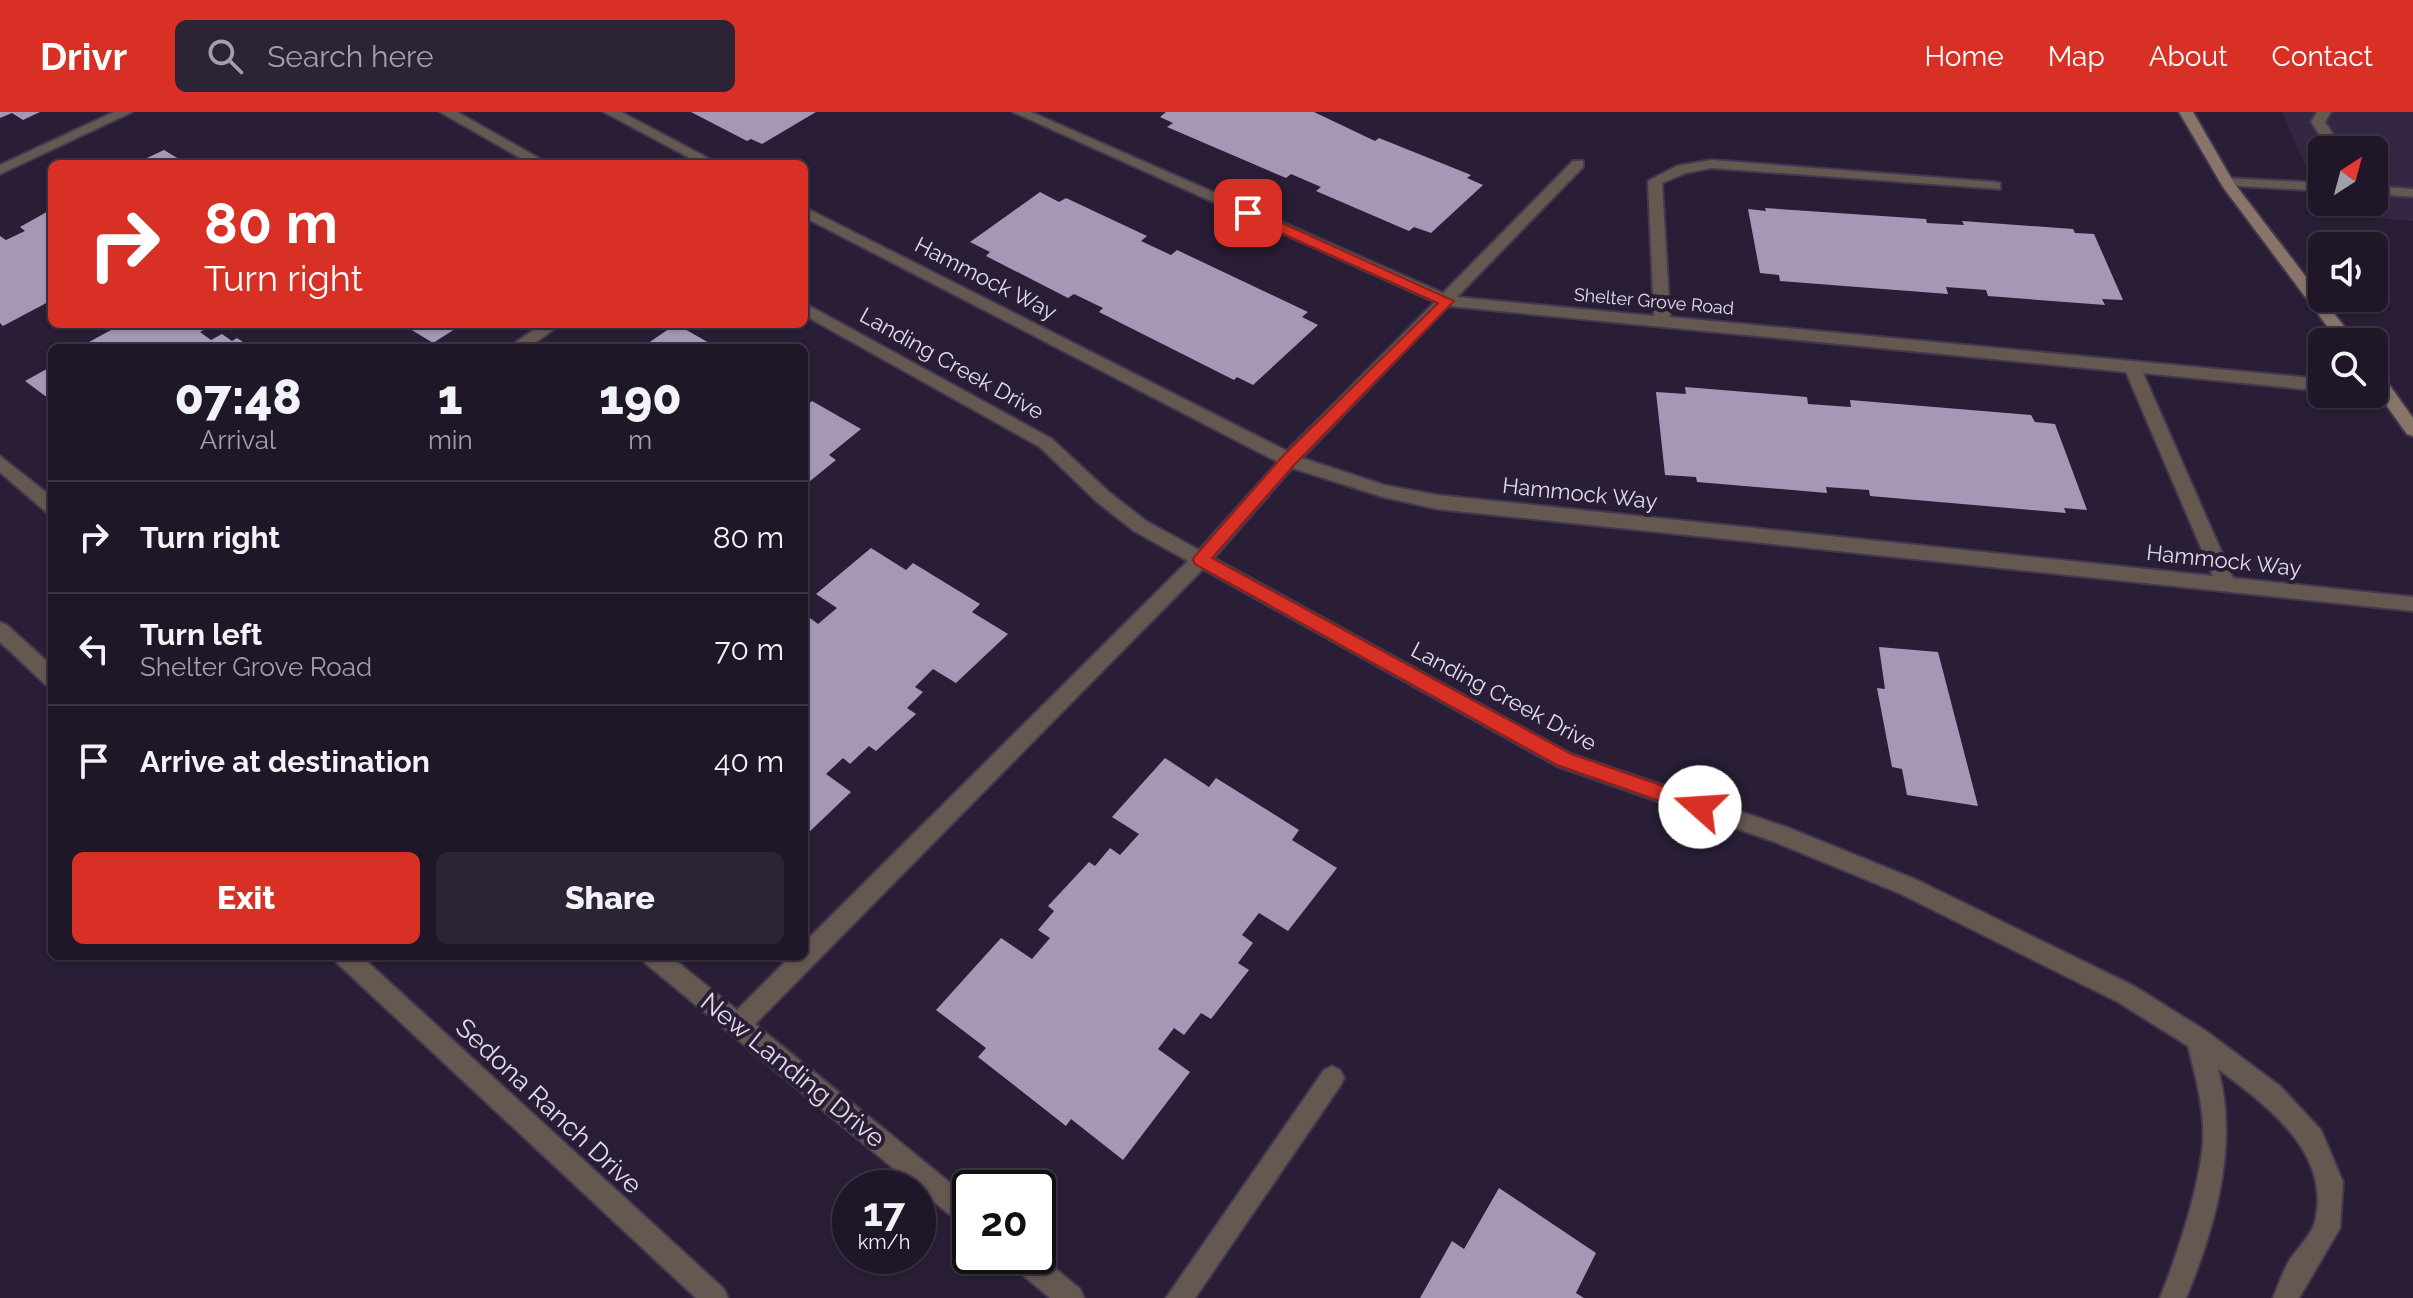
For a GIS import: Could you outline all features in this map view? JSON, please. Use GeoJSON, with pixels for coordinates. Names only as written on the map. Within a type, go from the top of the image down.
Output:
{"type":"FeatureCollection","features":[{"type":"Feature","properties":{"kind":"street"},"geometry":{"type":"LineString","coordinates":[[2186,112],[2227,182],[2337,328]]}},
{"type":"Feature","properties":{"kind":"street"},"geometry":{"type":"LineString","coordinates":[[2388,400],[2413,430]]}},
{"type":"Feature","properties":{"kind":"lane"},"geometry":{"type":"LineString","coordinates":[[0,170],[125,112]]}},
{"type":"Feature","properties":{"kind":"lane"},"geometry":{"type":"LineString","coordinates":[[447,112],[535,160]]}},
{"type":"Feature","properties":{"kind":"lane"},"geometry":{"type":"LineString","coordinates":[[611,112],[704,160]]}},
{"type":"Feature","properties":{"kind":"lane","name":"Shelter Grove Road"},"geometry":{"type":"LineString","coordinates":[[1020,112],[1447,301],[2308,384]]}},
{"type":"Feature","properties":{"kind":"lane"},"geometry":{"type":"LineString","coordinates":[[2324,112],[2318,122],[2328,136]]}},
{"type":"Feature","properties":{"kind":"lane"},"geometry":{"type":"LineString","coordinates":[[808,955],[1201,560],[1289,460],[1578,164]]}},
{"type":"Feature","properties":{"kind":"lane"},"geometry":{"type":"LineString","coordinates":[[1662,322],[1655,181],[1682,169],[1711,164],[1995,186]]}},
{"type":"Feature","properties":{"kind":"lane"},"geometry":{"type":"LineString","coordinates":[[2227,182],[2308,186]]}},
{"type":"Feature","properties":{"kind":"lane"},"geometry":{"type":"LineString","coordinates":[[2388,191],[2413,193]]}},
{"type":"Feature","properties":{"kind":"lane","name":"Hammock Way"},"geometry":{"type":"LineString","coordinates":[[808,213],[1289,460],[1383,491],[1437,502],[2413,604]]}},
{"type":"Feature","properties":{"kind":"lane","name":"Landing Creek Drive"},"geometry":{"type":"LineString","coordinates":[[808,310],[1046,443],[1103,497],[1140,526],[1564,760],[1781,835],[1909,887],[2126,994],[2198,1039],[2271,1094],[2302,1127],[2312,1139],[2330,1182],[2327,1228],[2297,1272],[2286,1298]]}},
{"type":"Feature","properties":{"kind":"lane"},"geometry":{"type":"LineString","coordinates":[[522,344],[547,328]]}},
{"type":"Feature","properties":{"kind":"lane"},"geometry":{"type":"LineString","coordinates":[[2132,367],[2226,584]]}},
{"type":"Feature","properties":{"kind":"lane"},"geometry":{"type":"LineString","coordinates":[[0,462],[48,504]]}},
{"type":"Feature","properties":{"kind":"lane"},"geometry":{"type":"LineString","coordinates":[[0,630],[48,674]]}},
{"type":"Feature","properties":{"kind":"lane","name":"Sedona Ranch Drive"},"geometry":{"type":"LineString","coordinates":[[349,960],[715,1298]]}},
{"type":"Feature","properties":{"kind":"lane","name":"New Landing Drive"},"geometry":{"type":"LineString","coordinates":[[658,960],[952,1200]]}},
{"type":"Feature","properties":{"kind":"lane"},"geometry":{"type":"LineString","coordinates":[[738,1025],[803,960]]}},
{"type":"Feature","properties":{"kind":"lane"},"geometry":{"type":"LineString","coordinates":[[2173,1298],[2192,1253],[2215,1143],[2211,1087],[2198,1039]]}},
{"type":"Feature","properties":{"kind":"lane"},"geometry":{"type":"LineString","coordinates":[[1179,1298],[1332,1078]]}},
{"type":"Feature","properties":{"kind":"lane"},"geometry":{"type":"LineString","coordinates":[[1042,1274],[1071,1298]]}},
{"type":"Feature","properties":{"kind":"shaded area"},"geometry":{"type":"Polygon","coordinates":[[[2282,112],[2413,112],[2413,221],[2341,216],[2388,216],[2388,136],[2308,136],[2308,172],[2282,112]]]}},
{"type":"Feature","properties":{"kind":"building"},"geometry":{"type":"Polygon","coordinates":[[[0,112],[40,112],[23,120],[12,113],[0,118],[0,112]]]}},
{"type":"Feature","properties":{"kind":"building"},"geometry":{"type":"Polygon","coordinates":[[[691,112],[816,112],[762,144],[751,139],[747,141],[691,112]]]}},
{"type":"Feature","properties":{"kind":"building"},"geometry":{"type":"Polygon","coordinates":[[[1166,112],[1314,112],[1375,141],[1379,138],[1471,175],[1467,178],[1483,185],[1431,233],[1414,227],[1409,231],[1316,191],[1321,187],[1291,174],[1286,178],[1167,127],[1173,123],[1160,117],[1166,112]]]}},
{"type":"Feature","properties":{"kind":"building"},"geometry":{"type":"Polygon","coordinates":[[[164,150],[181,160],[143,160],[164,150]]]}},
{"type":"Feature","properties":{"kind":"building"},"geometry":{"type":"Polygon","coordinates":[[[1040,192],[1059,202],[1066,198],[1147,236],[1141,241],[1171,255],[1177,250],[1308,312],[1302,317],[1318,325],[1253,385],[1237,377],[1234,380],[1099,312],[1103,308],[1074,294],[1068,298],[986,256],[990,252],[970,242],[1040,192]]]}},
{"type":"Feature","properties":{"kind":"building"},"geometry":{"type":"Polygon","coordinates":[[[1765,208],[1926,219],[1927,223],[1964,225],[1962,221],[2073,229],[2075,233],[2094,234],[2123,300],[2102,299],[2105,305],[1988,296],[1986,290],[1946,287],[1948,294],[1780,281],[1779,275],[1760,273],[1748,209],[1766,211],[1765,208]]]}},
{"type":"Feature","properties":{"kind":"building"},"geometry":{"type":"Polygon","coordinates":[[[48,211],[48,302],[3,326],[0,323],[0,236],[6,240],[25,231],[20,227],[48,211]]]}},
{"type":"Feature","properties":{"kind":"building"},"geometry":{"type":"Polygon","coordinates":[[[115,328],[207,328],[200,332],[211,340],[222,334],[232,341],[237,338],[246,344],[85,344],[115,328]]]}},
{"type":"Feature","properties":{"kind":"building"},"geometry":{"type":"Polygon","coordinates":[[[409,328],[457,328],[433,343],[409,328]]]}},
{"type":"Feature","properties":{"kind":"building"},"geometry":{"type":"Polygon","coordinates":[[[670,328],[683,328],[711,344],[647,344],[670,328]]]}},
{"type":"Feature","properties":{"kind":"building"},"geometry":{"type":"Polygon","coordinates":[[[48,368],[48,398],[25,381],[48,368]]]}},
{"type":"Feature","properties":{"kind":"building"},"geometry":{"type":"Polygon","coordinates":[[[1685,387],[1807,397],[1808,404],[1851,407],[1850,400],[2031,415],[2035,422],[2055,424],[2087,510],[2064,508],[2066,513],[1870,496],[1869,490],[1826,487],[1827,493],[1697,482],[1696,477],[1665,475],[1656,392],[1686,394],[1685,387]]]}},
{"type":"Feature","properties":{"kind":"building"},"geometry":{"type":"Polygon","coordinates":[[[812,401],[861,429],[829,455],[836,460],[808,483],[808,404],[812,401]]]}},
{"type":"Feature","properties":{"kind":"building"},"geometry":{"type":"Polygon","coordinates":[[[871,548],[906,570],[913,563],[980,604],[972,612],[1008,634],[956,683],[933,669],[915,687],[923,692],[907,708],[916,714],[876,751],[869,746],[850,764],[843,758],[826,774],[851,792],[808,833],[808,620],[818,624],[837,608],[816,594],[871,548]]]}},
{"type":"Feature","properties":{"kind":"building"},"geometry":{"type":"Polygon","coordinates":[[[1879,647],[1938,652],[1978,806],[1907,795],[1902,769],[1892,767],[1877,688],[1885,689],[1879,647]]]}},
{"type":"Feature","properties":{"kind":"building"},"geometry":{"type":"Polygon","coordinates":[[[1165,758],[1209,787],[1216,778],[1299,830],[1292,840],[1337,868],[1288,931],[1259,913],[1242,935],[1253,943],[1238,963],[1249,970],[1211,1019],[1201,1013],[1184,1035],[1174,1028],[1158,1049],[1190,1072],[1123,1160],[1071,1119],[1066,1126],[978,1057],[986,1048],[936,1010],[1001,938],[1032,959],[1050,938],[1038,930],[1054,911],[1048,906],[1089,862],[1095,866],[1110,848],[1120,855],[1139,834],[1112,817],[1165,758]]]}},
{"type":"Feature","properties":{"kind":"building"},"geometry":{"type":"Polygon","coordinates":[[[1499,1188],[1596,1253],[1576,1293],[1584,1298],[1420,1298],[1452,1241],[1464,1249],[1499,1188]]]}},
{"type":"Feature","properties":{"kind":"route"},"geometry":{"type":"LineString","coordinates":[[1248,213],[1447,301],[1289,460],[1201,560],[1564,760],[1700,807]]}}]}
